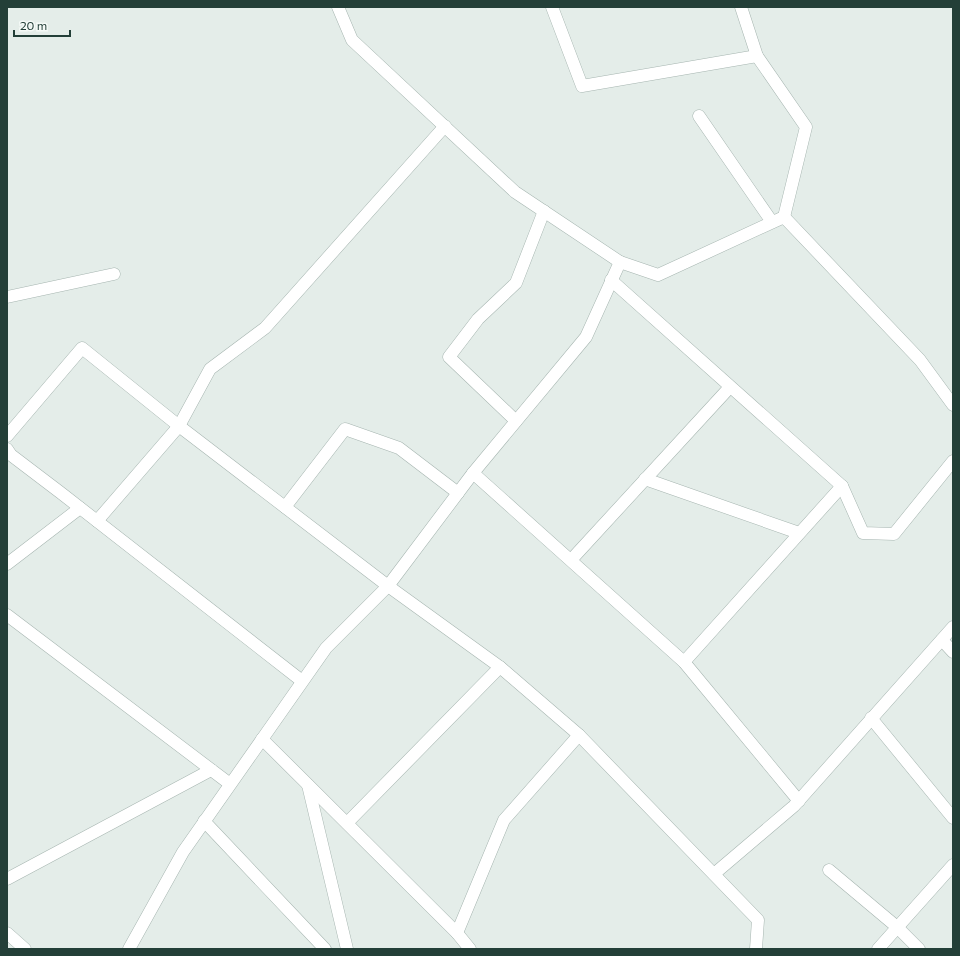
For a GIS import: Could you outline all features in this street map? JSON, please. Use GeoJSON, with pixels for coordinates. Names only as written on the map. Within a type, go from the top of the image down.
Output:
{"type":"FeatureCollection","features":[{"type":"Feature","properties":{"kind":"street"},"geometry":{"type":"LineString","coordinates":[[338,7],[352,40],[515,192],[620,262],[658,275],[784,217]]}},
{"type":"Feature","properties":{"kind":"street"},"geometry":{"type":"LineString","coordinates":[[552,7],[582,86],[757,56]]}},
{"type":"Feature","properties":{"kind":"street"},"geometry":{"type":"LineString","coordinates":[[741,7],[757,56],[806,127],[784,217]]}},
{"type":"Feature","properties":{"kind":"street"},"geometry":{"type":"LineString","coordinates":[[699,116],[772,222]]}},
{"type":"Feature","properties":{"kind":"street"},"geometry":{"type":"LineString","coordinates":[[97,521],[179,426],[210,369],[265,328],[445,126]]}},
{"type":"Feature","properties":{"kind":"street"},"geometry":{"type":"LineString","coordinates":[[516,421],[449,357],[478,319],[516,283],[544,211]]}},
{"type":"Feature","properties":{"kind":"street"},"geometry":{"type":"LineString","coordinates":[[784,217],[920,360],[953,404]]}},
{"type":"Feature","properties":{"kind":"street"},"geometry":{"type":"LineString","coordinates":[[129,949],[184,852],[204,821],[326,648],[388,586],[473,473],[586,337],[620,262]]}},
{"type":"Feature","properties":{"kind":"street"},"geometry":{"type":"LineString","coordinates":[[7,297],[114,274]]}},
{"type":"Feature","properties":{"kind":"street"},"geometry":{"type":"LineString","coordinates":[[611,280],[842,486],[863,533],[894,534],[953,461]]}},
{"type":"Feature","properties":{"kind":"street"},"geometry":{"type":"LineString","coordinates":[[7,436],[82,348],[179,426],[388,586],[500,667],[579,735],[758,920],[756,949]]}},
{"type":"Feature","properties":{"kind":"street"},"geometry":{"type":"LineString","coordinates":[[570,560],[730,386]]}},
{"type":"Feature","properties":{"kind":"street"},"geometry":{"type":"LineString","coordinates":[[285,507],[345,429],[399,448],[458,493]]}},
{"type":"Feature","properties":{"kind":"street"},"geometry":{"type":"LineString","coordinates":[[7,448],[11,455],[302,682]]}},
{"type":"Feature","properties":{"kind":"street"},"geometry":{"type":"LineString","coordinates":[[473,473],[684,662],[799,801]]}},
{"type":"Feature","properties":{"kind":"street"},"geometry":{"type":"LineString","coordinates":[[645,479],[799,533]]}},
{"type":"Feature","properties":{"kind":"street"},"geometry":{"type":"LineString","coordinates":[[684,662],[842,486]]}},
{"type":"Feature","properties":{"kind":"street"},"geometry":{"type":"LineString","coordinates":[[7,564],[80,508]]}},
{"type":"Feature","properties":{"kind":"street"},"geometry":{"type":"LineString","coordinates":[[7,615],[230,784]]}},
{"type":"Feature","properties":{"kind":"street"},"geometry":{"type":"LineString","coordinates":[[714,874],[799,801],[953,627]]}},
{"type":"Feature","properties":{"kind":"street"},"geometry":{"type":"LineString","coordinates":[[942,640],[953,652]]}},
{"type":"Feature","properties":{"kind":"street"},"geometry":{"type":"LineString","coordinates":[[346,823],[500,667]]}},
{"type":"Feature","properties":{"kind":"street"},"geometry":{"type":"LineString","coordinates":[[871,718],[953,818]]}},
{"type":"Feature","properties":{"kind":"street"},"geometry":{"type":"LineString","coordinates":[[457,933],[504,820],[579,735]]}},
{"type":"Feature","properties":{"kind":"street"},"geometry":{"type":"LineString","coordinates":[[262,739],[457,933],[470,949]]}},
{"type":"Feature","properties":{"kind":"street"},"geometry":{"type":"LineString","coordinates":[[7,879],[211,770]]}},
{"type":"Feature","properties":{"kind":"street"},"geometry":{"type":"LineString","coordinates":[[308,785],[347,949]]}},
{"type":"Feature","properties":{"kind":"street"},"geometry":{"type":"LineString","coordinates":[[204,821],[325,949]]}},
{"type":"Feature","properties":{"kind":"street"},"geometry":{"type":"LineString","coordinates":[[878,949],[953,865]]}},
{"type":"Feature","properties":{"kind":"street"},"geometry":{"type":"LineString","coordinates":[[829,870],[897,928],[919,949]]}},
{"type":"Feature","properties":{"kind":"street"},"geometry":{"type":"LineString","coordinates":[[7,933],[25,949]]}}]}
